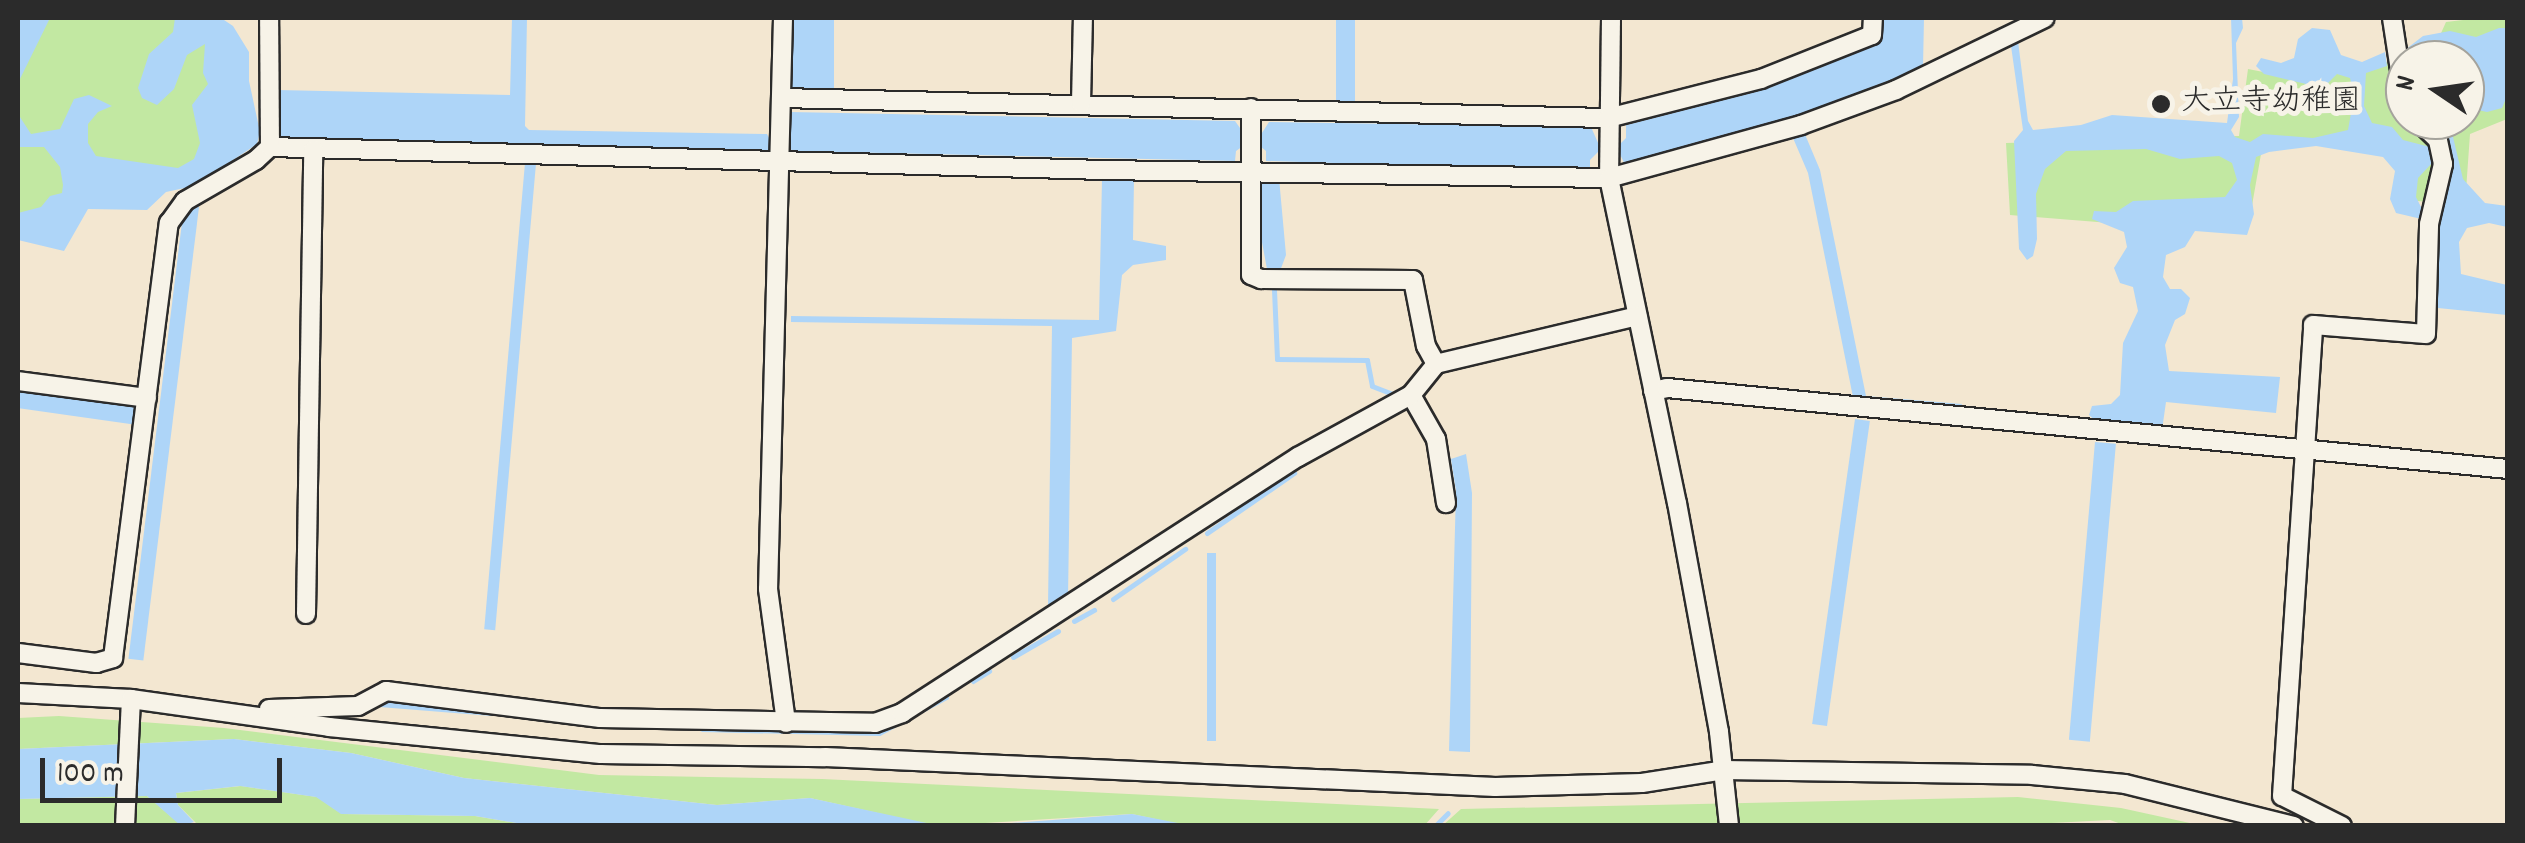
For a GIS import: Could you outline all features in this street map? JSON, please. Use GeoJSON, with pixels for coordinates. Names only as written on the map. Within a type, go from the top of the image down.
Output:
{"type":"FeatureCollection","features":[{"type":"Feature","properties":{"kind":"street"},"geometry":{"type":"LineString","coordinates":[[270,18],[270,147]]}},
{"type":"Feature","properties":{"kind":"street"},"geometry":{"type":"LineString","coordinates":[[783,18],[768,589],[786,723]]}},
{"type":"Feature","properties":{"kind":"street"},"geometry":{"type":"LineString","coordinates":[[1081,102],[1082,18]]}},
{"type":"Feature","properties":{"kind":"street"},"geometry":{"type":"LineString","coordinates":[[1611,18],[1609,178],[1724,770],[1730,826]]}},
{"type":"Feature","properties":{"kind":"street"},"geometry":{"type":"LineString","coordinates":[[781,98],[1081,102],[1608,118],[1761,80],[1872,35],[1873,18]]}},
{"type":"Feature","properties":{"kind":"street"},"geometry":{"type":"LineString","coordinates":[[18,652],[96,663],[112,658],[170,223],[175,212],[270,147],[780,148],[1249,171],[1609,178],[1801,125],[1896,90],[2045,18]]}},
{"type":"Feature","properties":{"kind":"street"},"geometry":{"type":"LineString","coordinates":[[1251,108],[1251,275],[1262,279],[1413,280],[1426,346],[1436,364]]}},
{"type":"Feature","properties":{"kind":"street"},"geometry":{"type":"LineString","coordinates":[[2342,826],[2282,796],[2313,325],[2426,334],[2430,217],[2443,164],[2438,140]]}},
{"type":"Feature","properties":{"kind":"street"},"geometry":{"type":"LineString","coordinates":[[306,614],[313,150]]}},
{"type":"Feature","properties":{"kind":"street"},"geometry":{"type":"LineString","coordinates":[[229,710],[358,706],[386,691],[600,718],[874,724],[902,713],[1298,457],[1411,395],[1436,364],[1637,316]]}},
{"type":"Feature","properties":{"kind":"street"},"geometry":{"type":"LineString","coordinates":[[18,381],[147,398]]}},
{"type":"Feature","properties":{"kind":"street"},"geometry":{"type":"LineString","coordinates":[[1653,391],[1668,388],[2508,469]]}},
{"type":"Feature","properties":{"kind":"street"},"geometry":{"type":"LineString","coordinates":[[1411,395],[1436,438],[1446,503]]}},
{"type":"Feature","properties":{"kind":"street"},"geometry":{"type":"LineString","coordinates":[[18,694],[132,698],[329,727],[601,754],[825,757],[1495,787],[1642,783],[1724,770],[2032,775],[2126,784],[2294,826]]}},
{"type":"Feature","properties":{"kind":"street"},"geometry":{"type":"LineString","coordinates":[[125,826],[132,698]]}},
{"type":"Feature","properties":{"kind":"green space"},"geometry":{"type":"Polygon","coordinates":[[[39,18],[203,18],[235,135],[184,178],[18,229],[18,65],[39,18]]]}},
{"type":"Feature","properties":{"kind":"green space"},"geometry":{"type":"Polygon","coordinates":[[[2507,18],[2507,119],[2485,128],[2485,40],[2438,40],[2446,22],[2507,18]]]}},
{"type":"Feature","properties":{"kind":"green space"},"geometry":{"type":"Polygon","coordinates":[[[2385,62],[2385,140],[2470,140],[2465,205],[2394,199],[2403,148],[2264,137],[2247,234],[2010,215],[2006,143],[2239,136],[2248,69],[2321,83],[2336,63],[2385,62]]]}},
{"type":"Feature","properties":{"kind":"green space"},"geometry":{"type":"Polygon","coordinates":[[[59,716],[224,728],[599,775],[822,779],[1439,809],[1424,826],[1188,826],[1132,814],[936,826],[810,798],[717,805],[464,778],[351,753],[234,739],[18,749],[18,718],[59,716]]]}},
{"type":"Feature","properties":{"kind":"green space"},"geometry":{"type":"Polygon","coordinates":[[[241,786],[317,797],[342,814],[475,816],[528,825],[198,825],[178,805],[176,793],[241,786]]]}},
{"type":"Feature","properties":{"kind":"green space"},"geometry":{"type":"Polygon","coordinates":[[[147,796],[181,825],[18,825],[18,799],[147,796]]]}},
{"type":"Feature","properties":{"kind":"green space"},"geometry":{"type":"Polygon","coordinates":[[[2018,797],[2121,808],[2199,825],[2124,825],[2110,820],[1996,826],[1442,826],[1461,809],[2018,797]]]}},
{"type":"Feature","properties":{"kind":"water"},"geometry":{"type":"Polygon","coordinates":[[[18,18],[50,18],[18,83],[18,18]]]}},
{"type":"Feature","properties":{"kind":"water"},"geometry":{"type":"Polygon","coordinates":[[[175,18],[221,18],[233,26],[249,52],[249,81],[260,132],[257,144],[194,186],[166,192],[147,210],[88,209],[64,251],[18,240],[18,213],[41,207],[50,196],[62,193],[63,185],[60,167],[44,147],[18,147],[18,114],[31,134],[60,129],[74,99],[89,95],[112,106],[98,112],[88,124],[88,143],[96,156],[178,168],[194,159],[200,143],[192,105],[208,84],[203,73],[205,44],[187,55],[174,89],[157,105],[142,98],[138,88],[149,54],[173,32],[175,18]]]}},
{"type":"Feature","properties":{"kind":"water"},"geometry":{"type":"Polygon","coordinates":[[[512,18],[527,18],[525,126],[529,130],[767,134],[770,140],[788,140],[790,112],[1235,121],[1245,135],[1260,136],[1269,122],[1591,127],[1599,145],[1620,144],[1626,138],[1626,125],[1759,91],[1882,39],[1882,18],[1924,18],[1923,67],[1793,119],[1626,167],[1619,152],[1598,152],[1590,160],[1590,171],[1266,161],[1266,151],[1260,146],[1243,146],[1236,151],[1235,161],[793,151],[787,146],[766,151],[276,138],[277,90],[510,95],[512,18]]]}},
{"type":"Feature","properties":{"kind":"water"},"geometry":{"type":"Polygon","coordinates":[[[792,18],[834,18],[834,89],[792,89],[792,18]]]}},
{"type":"Feature","properties":{"kind":"water"},"geometry":{"type":"Polygon","coordinates":[[[1336,18],[1355,18],[1355,104],[1336,104],[1336,18]]]}},
{"type":"Feature","properties":{"kind":"water"},"geometry":{"type":"Polygon","coordinates":[[[2231,18],[2242,18],[2243,28],[2236,43],[2239,117],[2231,130],[2235,137],[2250,142],[2263,134],[2313,138],[2348,130],[2354,96],[2350,78],[2337,74],[2323,88],[2264,74],[2256,66],[2261,58],[2281,63],[2294,58],[2298,39],[2312,28],[2330,30],[2341,55],[2362,62],[2385,52],[2385,67],[2366,73],[2364,106],[2372,123],[2385,126],[2385,140],[2430,147],[2433,162],[2418,178],[2416,197],[2422,209],[2436,213],[2451,151],[2446,140],[2454,140],[2463,179],[2485,203],[2507,206],[2507,227],[2489,223],[2467,228],[2459,242],[2461,274],[2507,285],[2507,315],[2438,308],[2434,222],[2396,213],[2390,199],[2395,171],[2383,157],[2316,146],[2269,152],[2256,157],[2250,185],[2254,214],[2247,235],[2195,231],[2185,247],[2166,255],[2163,277],[2170,289],[2181,289],[2190,298],[2185,314],[2175,320],[2165,345],[2169,371],[2280,377],[2276,413],[2166,402],[2162,430],[2099,424],[2089,415],[2092,406],[2111,404],[2120,395],[2123,343],[2138,311],[2133,287],[2120,283],[2114,268],[2127,247],[2124,232],[2092,219],[2094,211],[2116,212],[2133,201],[2225,197],[2237,180],[2232,163],[2219,156],[2180,159],[2146,149],[2066,151],[2045,169],[2036,194],[2037,239],[2033,256],[2027,260],[2019,249],[2014,141],[2023,130],[2011,46],[2018,41],[2028,121],[2033,130],[2081,125],[2112,115],[2227,123],[2233,79],[2231,18]]]}},
{"type":"Feature","properties":{"kind":"water"},"geometry":{"type":"Polygon","coordinates":[[[2507,28],[2507,96],[2502,108],[2487,112],[2485,40],[2418,40],[2450,31],[2476,37],[2507,28]]]}},
{"type":"Feature","properties":{"kind":"water"},"geometry":{"type":"Polygon","coordinates":[[[1804,132],[1820,170],[1866,396],[1962,404],[1960,411],[1854,402],[1808,173],[1793,138],[1804,132]]]}},
{"type":"Feature","properties":{"kind":"water"},"geometry":{"type":"Polygon","coordinates":[[[525,163],[536,164],[495,630],[484,629],[525,163]]]}},
{"type":"Feature","properties":{"kind":"water"},"geometry":{"type":"Polygon","coordinates":[[[1279,178],[1286,255],[1280,271],[1267,269],[1258,221],[1258,179],[1279,178]]]}},
{"type":"Feature","properties":{"kind":"water"},"geometry":{"type":"Polygon","coordinates":[[[1102,179],[1134,180],[1133,240],[1166,246],[1166,260],[1133,265],[1122,275],[1116,331],[1072,338],[1068,598],[1048,606],[1052,326],[791,322],[791,316],[1099,320],[1102,179]]]}},
{"type":"Feature","properties":{"kind":"water"},"geometry":{"type":"Polygon","coordinates":[[[184,205],[199,207],[143,661],[128,659],[184,205]]]}},
{"type":"Feature","properties":{"kind":"water"},"geometry":{"type":"Polygon","coordinates":[[[18,391],[138,408],[135,425],[18,408],[18,391]]]}},
{"type":"Feature","properties":{"kind":"water"},"geometry":{"type":"Polygon","coordinates":[[[1855,419],[1870,421],[1827,726],[1812,724],[1855,419]]]}},
{"type":"Feature","properties":{"kind":"water"},"geometry":{"type":"Polygon","coordinates":[[[2095,442],[2116,444],[2090,742],[2069,740],[2095,442]]]}},
{"type":"Feature","properties":{"kind":"water"},"geometry":{"type":"Polygon","coordinates":[[[1466,454],[1472,493],[1470,752],[1449,751],[1456,491],[1451,459],[1466,454]]]}},
{"type":"Feature","properties":{"kind":"water"},"geometry":{"type":"Polygon","coordinates":[[[1207,553],[1216,553],[1216,741],[1207,741],[1207,553]]]}},
{"type":"Feature","properties":{"kind":"water"},"geometry":{"type":"Polygon","coordinates":[[[234,739],[351,753],[464,778],[717,805],[810,798],[936,825],[528,825],[475,816],[341,814],[316,797],[240,786],[176,793],[178,805],[194,822],[181,826],[147,796],[18,799],[18,749],[234,739]]]}},
{"type":"Feature","properties":{"kind":"water"},"geometry":{"type":"Polygon","coordinates":[[[1132,814],[1188,825],[986,825],[1132,814]]]}},
{"type":"Feature","properties":{"kind":"waterway"},"geometry":{"type":"LineString","coordinates":[[1274,290],[1277,359],[1367,360],[1372,386],[1395,395]]}},
{"type":"Feature","properties":{"kind":"waterway"},"geometry":{"type":"LineString","coordinates":[[1207,533],[1294,473]]}},
{"type":"Feature","properties":{"kind":"waterway"},"geometry":{"type":"LineString","coordinates":[[1113,599],[1185,549]]}},
{"type":"Feature","properties":{"kind":"waterway"},"geometry":{"type":"LineString","coordinates":[[1074,621],[1094,610]]}},
{"type":"Feature","properties":{"kind":"waterway"},"geometry":{"type":"LineString","coordinates":[[1013,657],[1058,631]]}},
{"type":"Feature","properties":{"kind":"waterway"},"geometry":{"type":"LineString","coordinates":[[973,681],[989,671]]}},
{"type":"Feature","properties":{"kind":"waterway"},"geometry":{"type":"LineString","coordinates":[[702,729],[879,733],[946,697]]}},
{"type":"Feature","properties":{"kind":"waterway"},"geometry":{"type":"LineString","coordinates":[[379,704],[492,713]]}},
{"type":"Feature","properties":{"kind":"waterway"},"geometry":{"type":"LineString","coordinates":[[1435,826],[1448,813]]}},
{"type":"Feature","properties":{"kind":"place","name":"大立寺幼稚園"},"geometry":{"type":"Point","coordinates":[2161,104]}}]}
